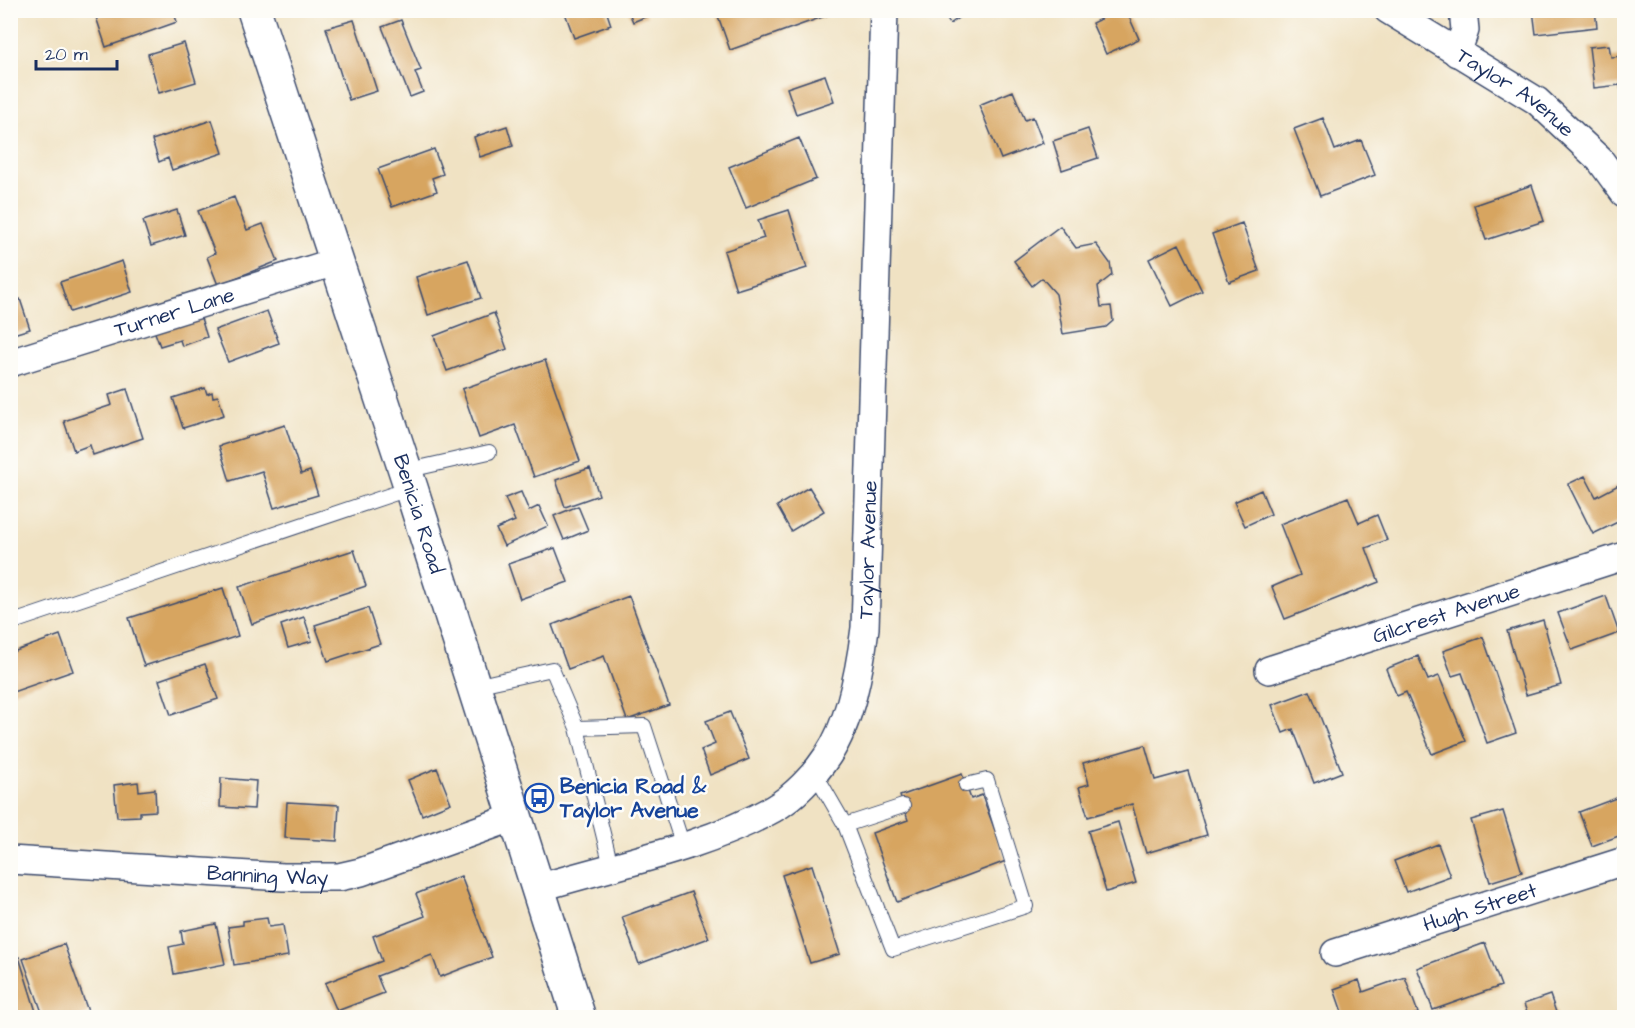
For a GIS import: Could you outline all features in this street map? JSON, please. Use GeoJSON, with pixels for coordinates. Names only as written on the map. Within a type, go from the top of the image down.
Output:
{"type":"FeatureCollection","features":[{"type":"Feature","properties":{"kind":"main road","name":"Benicia Road"},"geometry":{"type":"LineString","coordinates":[[254,10],[338,261],[579,1017]]}},
{"type":"Feature","properties":{"kind":"street","name":"Taylor Avenue"},"geometry":{"type":"LineString","coordinates":[[538,888],[683,846],[775,808],[815,773],[830,753],[845,716],[859,672],[865,628],[884,10]]}},
{"type":"Feature","properties":{"kind":"street","name":"Taylor Avenue"},"geometry":{"type":"LineString","coordinates":[[1388,10],[1537,100],[1600,160],[1624,193]]}},
{"type":"Feature","properties":{"kind":"street"},"geometry":{"type":"LineString","coordinates":[[1457,52],[1465,30],[1463,10]]}},
{"type":"Feature","properties":{"kind":"street","name":"Turner Lane"},"geometry":{"type":"LineString","coordinates":[[10,363],[338,261]]}},
{"type":"Feature","properties":{"kind":"street","name":"Gilcrest Avenue"},"geometry":{"type":"LineString","coordinates":[[1269,669],[1624,556]]}},
{"type":"Feature","properties":{"kind":"street","name":"Banning Way"},"geometry":{"type":"LineString","coordinates":[[10,860],[283,877],[339,877],[383,865],[515,817]]}},
{"type":"Feature","properties":{"kind":"street","name":"Hugh Street"},"geometry":{"type":"LineString","coordinates":[[1335,953],[1624,861]]}},
{"type":"Feature","properties":{"kind":"lane"},"geometry":{"type":"LineString","coordinates":[[10,623],[408,479],[489,452]]}},
{"type":"Feature","properties":{"kind":"lane"},"geometry":{"type":"LineString","coordinates":[[475,686],[552,669],[577,728],[611,866]]}},
{"type":"Feature","properties":{"kind":"lane"},"geometry":{"type":"LineString","coordinates":[[577,728],[644,726],[683,846]]}},
{"type":"Feature","properties":{"kind":"lane"},"geometry":{"type":"LineString","coordinates":[[815,773],[845,825],[893,949],[1026,906],[987,780],[966,785]]}},
{"type":"Feature","properties":{"kind":"lane"},"geometry":{"type":"LineString","coordinates":[[845,825],[903,806]]}},
{"type":"Feature","properties":{"kind":"building"},"geometry":{"type":"Polygon","coordinates":[[[114,10],[173,10],[177,22],[106,47],[96,17],[114,10]]]}},
{"type":"Feature","properties":{"kind":"building"},"geometry":{"type":"Polygon","coordinates":[[[564,10],[606,10],[611,25],[574,38],[564,10]]]}},
{"type":"Feature","properties":{"kind":"building"},"geometry":{"type":"Polygon","coordinates":[[[628,10],[644,10],[647,16],[633,22],[628,10]]]}},
{"type":"Feature","properties":{"kind":"building"},"geometry":{"type":"Polygon","coordinates":[[[735,10],[830,10],[831,14],[730,50],[718,16],[735,10]]]}},
{"type":"Feature","properties":{"kind":"building"},"geometry":{"type":"Polygon","coordinates":[[[941,10],[969,10],[950,24],[941,10]]]}},
{"type":"Feature","properties":{"kind":"building"},"geometry":{"type":"Polygon","coordinates":[[[1119,10],[1126,10],[1139,39],[1106,54],[1092,23],[1119,10]]]}},
{"type":"Feature","properties":{"kind":"building"},"geometry":{"type":"Polygon","coordinates":[[[1533,10],[1595,10],[1597,27],[1536,34],[1533,10]]]}},
{"type":"Feature","properties":{"kind":"building"},"geometry":{"type":"Polygon","coordinates":[[[354,20],[377,91],[349,100],[326,28],[354,20]]]}},
{"type":"Feature","properties":{"kind":"building"},"geometry":{"type":"Polygon","coordinates":[[[401,20],[421,70],[415,72],[423,92],[410,97],[382,27],[401,20]]]}},
{"type":"Feature","properties":{"kind":"building"},"geometry":{"type":"Polygon","coordinates":[[[184,43],[196,82],[159,93],[148,54],[184,43]]]}},
{"type":"Feature","properties":{"kind":"building"},"geometry":{"type":"Polygon","coordinates":[[[1609,45],[1611,57],[1624,56],[1624,92],[1621,92],[1620,85],[1594,88],[1589,47],[1609,45]]]}},
{"type":"Feature","properties":{"kind":"building"},"geometry":{"type":"Polygon","coordinates":[[[825,75],[834,101],[796,114],[787,88],[825,75]]]}},
{"type":"Feature","properties":{"kind":"building"},"geometry":{"type":"Polygon","coordinates":[[[1013,91],[1025,120],[1033,117],[1043,143],[1001,159],[979,105],[1013,91]]]}},
{"type":"Feature","properties":{"kind":"building"},"geometry":{"type":"Polygon","coordinates":[[[1323,118],[1335,150],[1361,140],[1375,175],[1320,196],[1294,129],[1323,118]]]}},
{"type":"Feature","properties":{"kind":"building"},"geometry":{"type":"Polygon","coordinates":[[[212,120],[223,153],[172,170],[168,158],[159,162],[152,140],[212,120]]]}},
{"type":"Feature","properties":{"kind":"building"},"geometry":{"type":"Polygon","coordinates":[[[507,126],[513,146],[480,157],[474,137],[507,126]]]}},
{"type":"Feature","properties":{"kind":"building"},"geometry":{"type":"Polygon","coordinates":[[[1088,129],[1098,158],[1062,170],[1053,141],[1088,129]]]}},
{"type":"Feature","properties":{"kind":"building"},"geometry":{"type":"Polygon","coordinates":[[[799,138],[816,179],[746,208],[729,167],[799,138]]]}},
{"type":"Feature","properties":{"kind":"building"},"geometry":{"type":"Polygon","coordinates":[[[434,149],[443,174],[432,178],[437,191],[392,207],[378,169],[434,149]]]}},
{"type":"Feature","properties":{"kind":"building"},"geometry":{"type":"Polygon","coordinates":[[[1532,185],[1544,221],[1486,240],[1474,205],[1532,185]]]}},
{"type":"Feature","properties":{"kind":"building"},"geometry":{"type":"Polygon","coordinates":[[[234,197],[247,230],[263,224],[278,261],[218,285],[207,257],[215,253],[198,211],[234,197]]]}},
{"type":"Feature","properties":{"kind":"building"},"geometry":{"type":"Polygon","coordinates":[[[177,210],[185,235],[151,246],[143,221],[177,210]]]}},
{"type":"Feature","properties":{"kind":"building"},"geometry":{"type":"Polygon","coordinates":[[[789,210],[807,268],[736,290],[724,251],[764,238],[758,220],[789,210]]]}},
{"type":"Feature","properties":{"kind":"building"},"geometry":{"type":"Polygon","coordinates":[[[1242,223],[1259,271],[1229,282],[1212,234],[1242,223]]]}},
{"type":"Feature","properties":{"kind":"building"},"geometry":{"type":"Polygon","coordinates":[[[1060,226],[1076,248],[1096,244],[1110,263],[1112,275],[1098,286],[1101,307],[1111,306],[1113,321],[1106,327],[1063,334],[1056,294],[1042,278],[1032,286],[1014,261],[1060,226]]]}},
{"type":"Feature","properties":{"kind":"building"},"geometry":{"type":"Polygon","coordinates":[[[1179,244],[1202,291],[1172,306],[1149,259],[1179,244]]]}},
{"type":"Feature","properties":{"kind":"building"},"geometry":{"type":"Polygon","coordinates":[[[468,260],[481,298],[428,315],[416,277],[468,260]]]}},
{"type":"Feature","properties":{"kind":"building"},"geometry":{"type":"Polygon","coordinates":[[[122,261],[132,292],[70,312],[60,282],[122,261]]]}},
{"type":"Feature","properties":{"kind":"building"},"geometry":{"type":"Polygon","coordinates":[[[20,299],[30,329],[10,335],[10,302],[20,299]]]}},
{"type":"Feature","properties":{"kind":"building"},"geometry":{"type":"Polygon","coordinates":[[[267,311],[279,343],[228,362],[215,330],[267,311]]]}},
{"type":"Feature","properties":{"kind":"building"},"geometry":{"type":"Polygon","coordinates":[[[494,313],[507,349],[447,371],[434,336],[494,313]]]}},
{"type":"Feature","properties":{"kind":"building"},"geometry":{"type":"Polygon","coordinates":[[[200,315],[207,337],[182,346],[180,340],[160,346],[154,330],[200,315]]]}},
{"type":"Feature","properties":{"kind":"building"},"geometry":{"type":"Polygon","coordinates":[[[545,360],[580,461],[534,477],[515,425],[479,438],[462,389],[545,360]]]}},
{"type":"Feature","properties":{"kind":"building"},"geometry":{"type":"Polygon","coordinates":[[[205,388],[207,394],[212,392],[213,397],[218,396],[224,415],[183,428],[173,398],[205,388]]]}},
{"type":"Feature","properties":{"kind":"building"},"geometry":{"type":"Polygon","coordinates":[[[127,389],[143,438],[93,455],[90,445],[74,451],[64,421],[112,405],[109,395],[127,389]]]}},
{"type":"Feature","properties":{"kind":"building"},"geometry":{"type":"Polygon","coordinates":[[[285,425],[301,474],[310,471],[318,495],[274,508],[262,471],[230,481],[219,446],[285,425]]]}},
{"type":"Feature","properties":{"kind":"building"},"geometry":{"type":"Polygon","coordinates":[[[590,468],[599,495],[565,507],[556,480],[590,468]]]}},
{"type":"Feature","properties":{"kind":"building"},"geometry":{"type":"Polygon","coordinates":[[[1585,476],[1596,497],[1624,482],[1624,519],[1593,534],[1568,484],[1585,476]]]}},
{"type":"Feature","properties":{"kind":"building"},"geometry":{"type":"Polygon","coordinates":[[[809,487],[824,511],[791,531],[777,506],[809,487]]]}},
{"type":"Feature","properties":{"kind":"building"},"geometry":{"type":"Polygon","coordinates":[[[1261,490],[1271,514],[1245,526],[1234,502],[1261,490]]]}},
{"type":"Feature","properties":{"kind":"building"},"geometry":{"type":"Polygon","coordinates":[[[521,492],[529,511],[539,506],[548,526],[504,546],[496,529],[515,521],[505,498],[521,492]]]}},
{"type":"Feature","properties":{"kind":"building"},"geometry":{"type":"Polygon","coordinates":[[[1348,497],[1359,523],[1377,515],[1387,540],[1366,548],[1379,582],[1285,619],[1272,587],[1300,575],[1280,524],[1348,497]]]}},
{"type":"Feature","properties":{"kind":"building"},"geometry":{"type":"Polygon","coordinates":[[[578,506],[588,530],[564,540],[554,516],[578,506]]]}},
{"type":"Feature","properties":{"kind":"building"},"geometry":{"type":"Polygon","coordinates":[[[555,548],[568,582],[520,599],[508,564],[555,548]]]}},
{"type":"Feature","properties":{"kind":"building"},"geometry":{"type":"Polygon","coordinates":[[[354,550],[366,586],[252,624],[239,587],[354,550]]]}},
{"type":"Feature","properties":{"kind":"building"},"geometry":{"type":"Polygon","coordinates":[[[223,588],[238,636],[144,666],[129,618],[223,588]]]}},
{"type":"Feature","properties":{"kind":"building"},"geometry":{"type":"Polygon","coordinates":[[[629,596],[669,705],[627,720],[604,656],[568,669],[552,625],[629,596]]]}},
{"type":"Feature","properties":{"kind":"building"},"geometry":{"type":"Polygon","coordinates":[[[1606,596],[1619,633],[1572,650],[1558,613],[1606,596]]]}},
{"type":"Feature","properties":{"kind":"building"},"geometry":{"type":"Polygon","coordinates":[[[368,608],[380,644],[328,661],[315,625],[368,608]]]}},
{"type":"Feature","properties":{"kind":"building"},"geometry":{"type":"Polygon","coordinates":[[[304,617],[312,641],[288,648],[281,625],[304,617]]]}},
{"type":"Feature","properties":{"kind":"building"},"geometry":{"type":"Polygon","coordinates":[[[1543,620],[1561,685],[1526,695],[1507,631],[1543,620]]]}},
{"type":"Feature","properties":{"kind":"building"},"geometry":{"type":"Polygon","coordinates":[[[60,635],[73,671],[10,693],[10,653],[60,635]]]}},
{"type":"Feature","properties":{"kind":"building"},"geometry":{"type":"Polygon","coordinates":[[[1483,637],[1516,733],[1487,743],[1462,673],[1452,676],[1443,651],[1483,637]]]}},
{"type":"Feature","properties":{"kind":"building"},"geometry":{"type":"Polygon","coordinates":[[[1418,656],[1428,680],[1439,676],[1466,741],[1432,754],[1406,692],[1397,696],[1386,669],[1418,656]]]}},
{"type":"Feature","properties":{"kind":"building"},"geometry":{"type":"Polygon","coordinates":[[[205,664],[218,699],[171,715],[159,680],[205,664]]]}},
{"type":"Feature","properties":{"kind":"building"},"geometry":{"type":"Polygon","coordinates":[[[1310,691],[1342,772],[1314,783],[1293,729],[1283,733],[1272,705],[1310,691]]]}},
{"type":"Feature","properties":{"kind":"building"},"geometry":{"type":"Polygon","coordinates":[[[730,712],[749,759],[710,775],[701,750],[715,744],[706,721],[730,712]]]}},
{"type":"Feature","properties":{"kind":"building"},"geometry":{"type":"Polygon","coordinates":[[[1145,745],[1155,780],[1188,771],[1207,835],[1146,853],[1132,804],[1088,817],[1079,787],[1089,784],[1083,763],[1145,745]]]}},
{"type":"Feature","properties":{"kind":"building"},"geometry":{"type":"Polygon","coordinates":[[[437,768],[451,803],[422,815],[408,780],[437,768]]]}},
{"type":"Feature","properties":{"kind":"building"},"geometry":{"type":"Polygon","coordinates":[[[962,774],[971,799],[982,795],[1006,861],[897,902],[872,833],[908,820],[900,796],[962,774]]]}},
{"type":"Feature","properties":{"kind":"building"},"geometry":{"type":"Polygon","coordinates":[[[221,778],[256,781],[254,809],[220,807],[221,778]]]}},
{"type":"Feature","properties":{"kind":"building"},"geometry":{"type":"Polygon","coordinates":[[[138,782],[139,791],[155,789],[156,811],[140,812],[140,816],[117,817],[114,785],[138,782]]]}},
{"type":"Feature","properties":{"kind":"building"},"geometry":{"type":"Polygon","coordinates":[[[1624,795],[1624,834],[1592,846],[1579,812],[1624,795]]]}},
{"type":"Feature","properties":{"kind":"building"},"geometry":{"type":"Polygon","coordinates":[[[287,802],[339,805],[337,841],[285,838],[287,802]]]}},
{"type":"Feature","properties":{"kind":"building"},"geometry":{"type":"Polygon","coordinates":[[[1503,811],[1522,872],[1490,882],[1471,820],[1503,811]]]}},
{"type":"Feature","properties":{"kind":"building"},"geometry":{"type":"Polygon","coordinates":[[[1118,822],[1136,883],[1106,892],[1088,831],[1118,822]]]}},
{"type":"Feature","properties":{"kind":"building"},"geometry":{"type":"Polygon","coordinates":[[[1438,844],[1450,876],[1406,892],[1394,861],[1438,844]]]}},
{"type":"Feature","properties":{"kind":"building"},"geometry":{"type":"Polygon","coordinates":[[[812,865],[840,954],[810,963],[782,875],[812,865]]]}},
{"type":"Feature","properties":{"kind":"building"},"geometry":{"type":"Polygon","coordinates":[[[461,876],[492,957],[440,977],[432,955],[377,976],[384,993],[337,1011],[325,983],[382,961],[373,936],[425,916],[416,894],[461,876]]]}},
{"type":"Feature","properties":{"kind":"building"},"geometry":{"type":"Polygon","coordinates":[[[691,892],[709,938],[639,964],[622,917],[691,892]]]}},
{"type":"Feature","properties":{"kind":"building"},"geometry":{"type":"Polygon","coordinates":[[[267,918],[269,927],[283,925],[288,956],[234,965],[228,927],[243,925],[243,921],[267,918]]]}},
{"type":"Feature","properties":{"kind":"building"},"geometry":{"type":"Polygon","coordinates":[[[216,924],[225,964],[174,974],[169,947],[183,944],[181,931],[216,924]]]}},
{"type":"Feature","properties":{"kind":"building"},"geometry":{"type":"Polygon","coordinates":[[[1485,943],[1501,986],[1433,1010],[1417,968],[1485,943]]]}},
{"type":"Feature","properties":{"kind":"building"},"geometry":{"type":"Polygon","coordinates":[[[64,944],[89,1014],[78,1018],[44,1018],[23,959],[64,944]]]}},
{"type":"Feature","properties":{"kind":"building"},"geometry":{"type":"Polygon","coordinates":[[[19,957],[38,1018],[10,1018],[10,960],[19,957]]]}},
{"type":"Feature","properties":{"kind":"building"},"geometry":{"type":"Polygon","coordinates":[[[1405,977],[1418,1013],[1406,1018],[1344,1018],[1334,989],[1359,980],[1363,992],[1405,977]]]}},
{"type":"Feature","properties":{"kind":"building"},"geometry":{"type":"Polygon","coordinates":[[[1550,995],[1558,1018],[1529,1018],[1524,1004],[1550,995]]]}},
{"type":"Feature","properties":{"kind":"place","name":"Benicia Road & Taylor Avenue"},"geometry":{"type":"Point","coordinates":[539,798]}}]}
